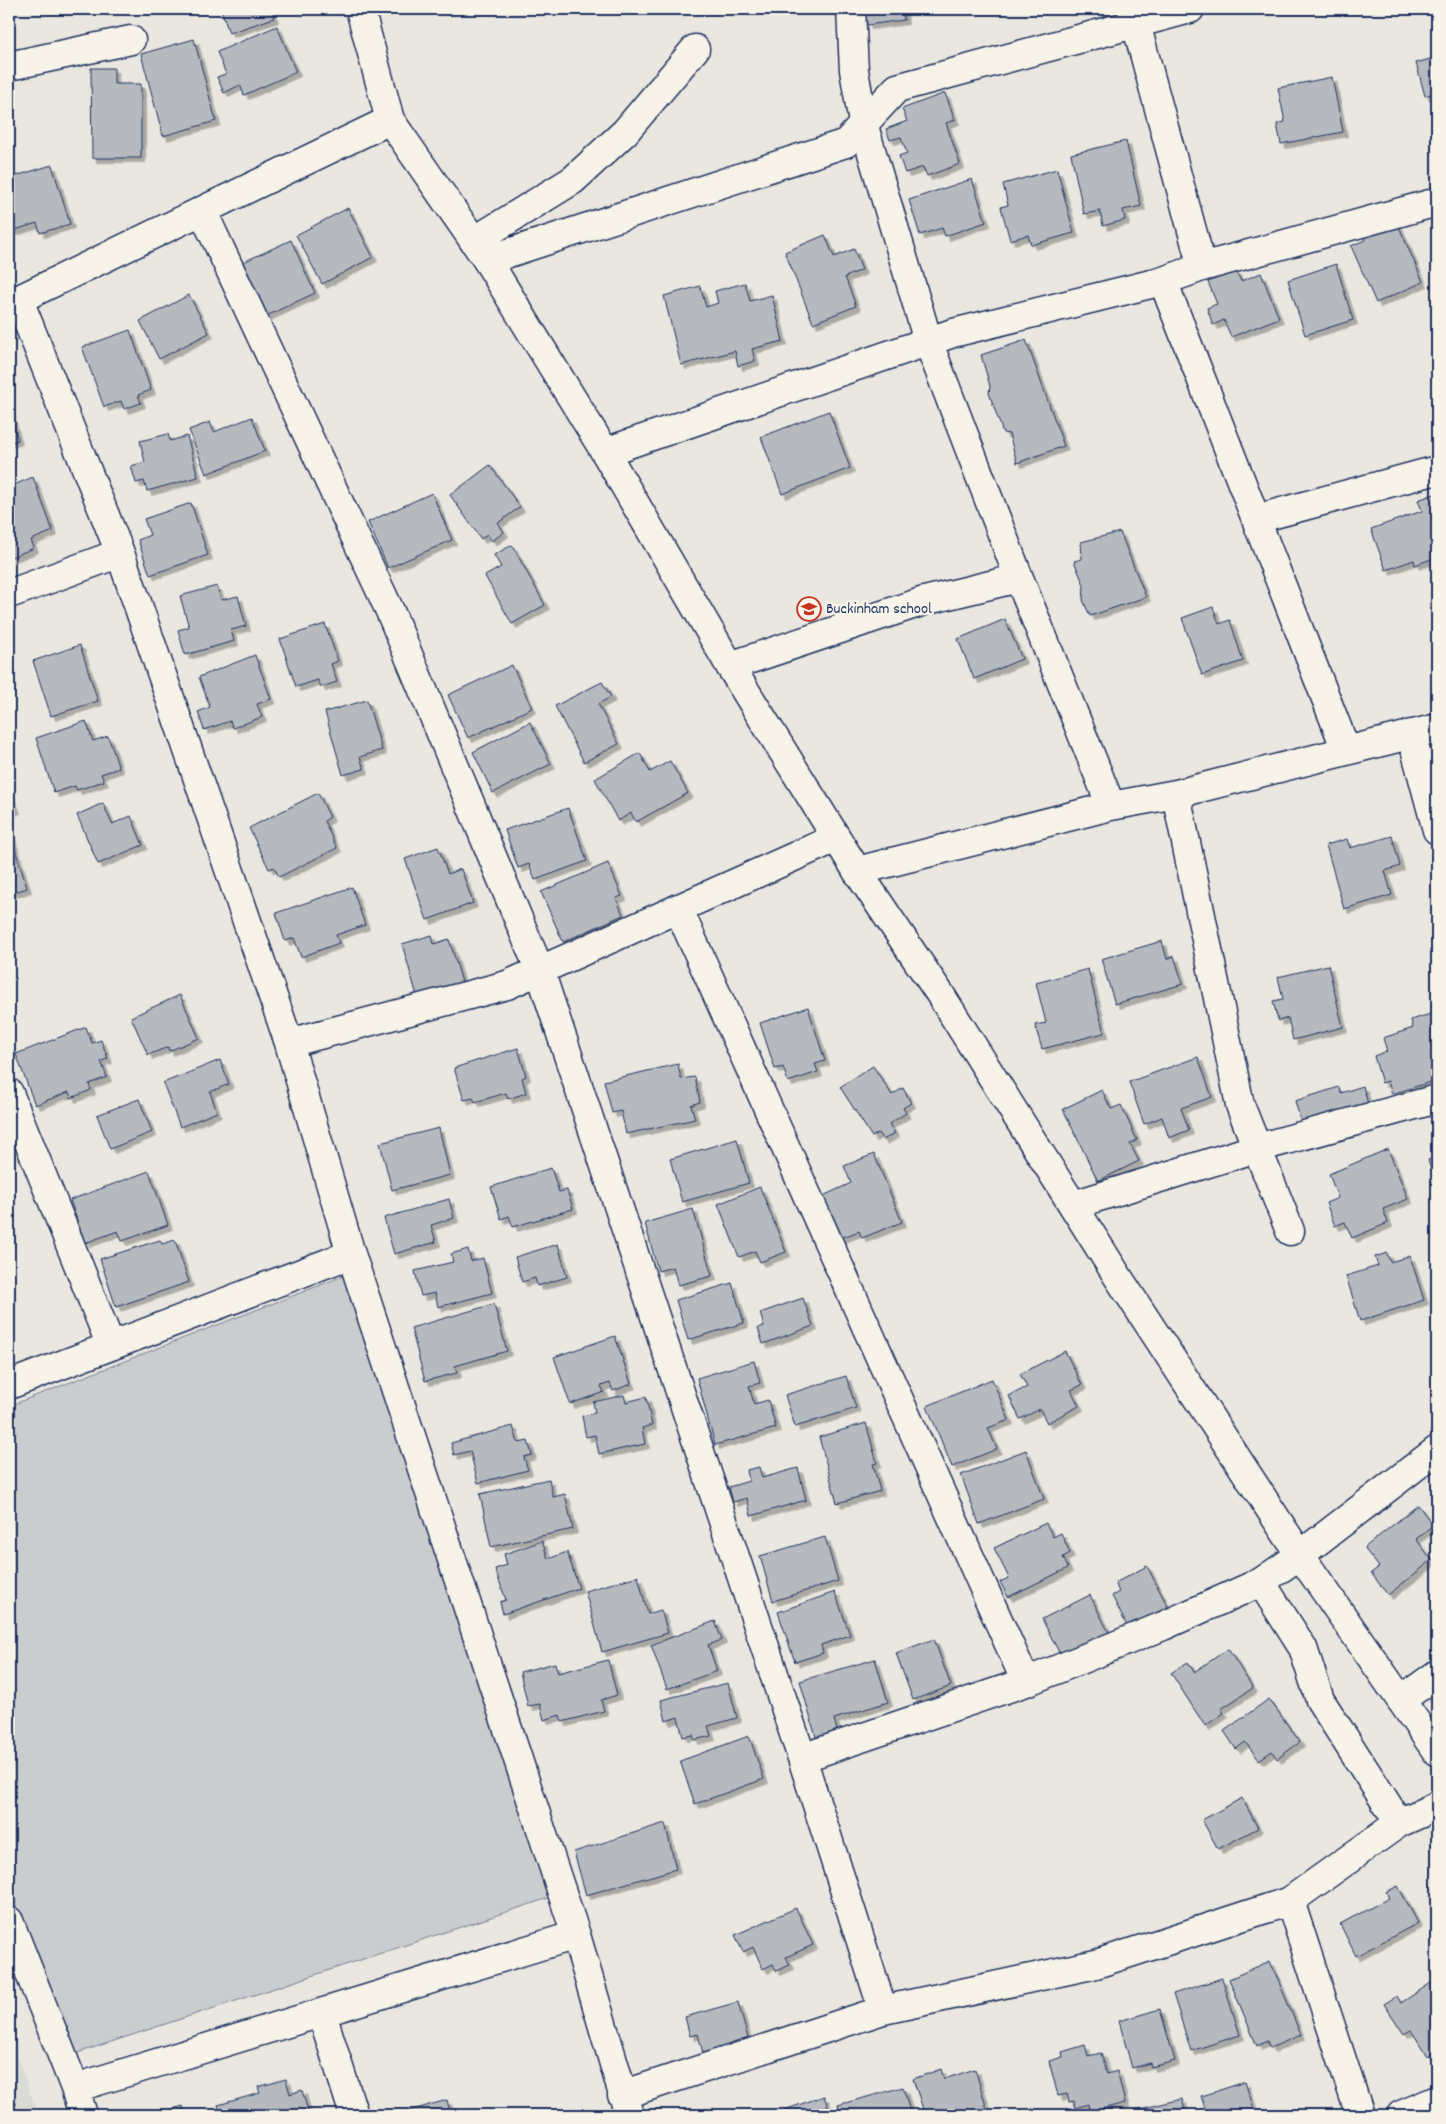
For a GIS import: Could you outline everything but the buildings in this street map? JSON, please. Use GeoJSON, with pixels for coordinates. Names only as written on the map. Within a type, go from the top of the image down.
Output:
{"type":"FeatureCollection","features":[{"type":"Feature","properties":{"kind":"street"},"geometry":{"type":"LineString","coordinates":[[360,9],[390,120],[481,251],[605,452],[730,666],[836,838],[940,994],[1073,1205],[1300,1555],[1437,1752]]}},
{"type":"Feature","properties":{"kind":"street"},"geometry":{"type":"LineString","coordinates":[[851,9],[854,70],[863,123],[928,341],[1019,578],[1111,806]]}},
{"type":"Feature","properties":{"kind":"street"},"geometry":{"type":"LineString","coordinates":[[481,251],[846,143],[897,88],[1134,16],[1190,9]]}},
{"type":"Feature","properties":{"kind":"street"},"geometry":{"type":"LineString","coordinates":[[1134,16],[1202,268]]}},
{"type":"Feature","properties":{"kind":"street"},"geometry":{"type":"LineString","coordinates":[[9,66],[132,40]]}},
{"type":"Feature","properties":{"kind":"street"},"geometry":{"type":"LineString","coordinates":[[481,251],[573,180],[625,132],[695,49]]}},
{"type":"Feature","properties":{"kind":"street"},"geometry":{"type":"LineString","coordinates":[[390,120],[14,302],[120,553],[289,1042],[352,1254],[576,1935],[625,2105],[883,2010],[1096,1964],[1290,1901],[1398,1823],[1437,1806]]}},
{"type":"Feature","properties":{"kind":"street"},"geometry":{"type":"LineString","coordinates":[[605,452],[953,333],[1163,281],[1202,268],[1437,202]]}},
{"type":"Feature","properties":{"kind":"street"},"geometry":{"type":"LineString","coordinates":[[203,212],[390,611],[540,971],[802,1758],[883,2010]]}},
{"type":"Feature","properties":{"kind":"street"},"geometry":{"type":"LineString","coordinates":[[1163,281],[1346,750]]}},
{"type":"Feature","properties":{"kind":"street"},"geometry":{"type":"LineString","coordinates":[[1256,519],[1437,470]]}},
{"type":"Feature","properties":{"kind":"street"},"geometry":{"type":"LineString","coordinates":[[9,594],[120,553]]}},
{"type":"Feature","properties":{"kind":"street"},"geometry":{"type":"LineString","coordinates":[[730,666],[924,601],[1019,578]]}},
{"type":"Feature","properties":{"kind":"street"},"geometry":{"type":"LineString","coordinates":[[857,870],[1111,806],[1176,794],[1437,728]]}},
{"type":"Feature","properties":{"kind":"street"},"geometry":{"type":"LineString","coordinates":[[1411,734],[1437,830]]}},
{"type":"Feature","properties":{"kind":"street"},"geometry":{"type":"LineString","coordinates":[[1176,794],[1240,1104],[1290,1231]]}},
{"type":"Feature","properties":{"kind":"street"},"geometry":{"type":"LineString","coordinates":[[289,1042],[507,985],[836,838]]}},
{"type":"Feature","properties":{"kind":"street"},"geometry":{"type":"LineString","coordinates":[[678,908],[1026,1682]]}},
{"type":"Feature","properties":{"kind":"street"},"geometry":{"type":"LineString","coordinates":[[9,1096],[111,1346]]}},
{"type":"Feature","properties":{"kind":"street"},"geometry":{"type":"LineString","coordinates":[[1073,1205],[1257,1148],[1437,1099]]}},
{"type":"Feature","properties":{"kind":"street"},"geometry":{"type":"LineString","coordinates":[[9,1385],[352,1254]]}},
{"type":"Feature","properties":{"kind":"street"},"geometry":{"type":"LineString","coordinates":[[802,1758],[1026,1682],[1164,1626],[1260,1582],[1300,1555],[1437,1450]]}},
{"type":"Feature","properties":{"kind":"street"},"geometry":{"type":"LineString","coordinates":[[1260,1582],[1303,1648],[1320,1700],[1398,1823]]}},
{"type":"Feature","properties":{"kind":"street"},"geometry":{"type":"LineString","coordinates":[[1401,1700],[1437,1674]]}},
{"type":"Feature","properties":{"kind":"street"},"geometry":{"type":"LineString","coordinates":[[1290,1901],[1360,2115]]}},
{"type":"Feature","properties":{"kind":"street"},"geometry":{"type":"LineString","coordinates":[[9,1921],[75,2088],[83,2115]]}},
{"type":"Feature","properties":{"kind":"street"},"geometry":{"type":"LineString","coordinates":[[75,2088],[576,1935]]}},
{"type":"Feature","properties":{"kind":"street"},"geometry":{"type":"LineString","coordinates":[[322,2014],[354,2115]]}},
{"type":"Feature","properties":{"kind":"street"},"geometry":{"type":"LineString","coordinates":[[1402,2115],[1437,2100]]}},
{"type":"Feature","properties":{"kind":"shaded area"},"geometry":{"type":"Polygon","coordinates":[[[346,1275],[558,1895],[53,2061],[9,1951],[9,1406],[346,1275]]]}},
{"type":"Feature","properties":{"kind":"shaded area"},"geometry":{"type":"Polygon","coordinates":[[[9,2032],[38,2115],[9,2115],[9,2032]]]}},
{"type":"Feature","properties":{"kind":"place","name":"Buckinham school"},"geometry":{"type":"Point","coordinates":[809,609]}}]}
